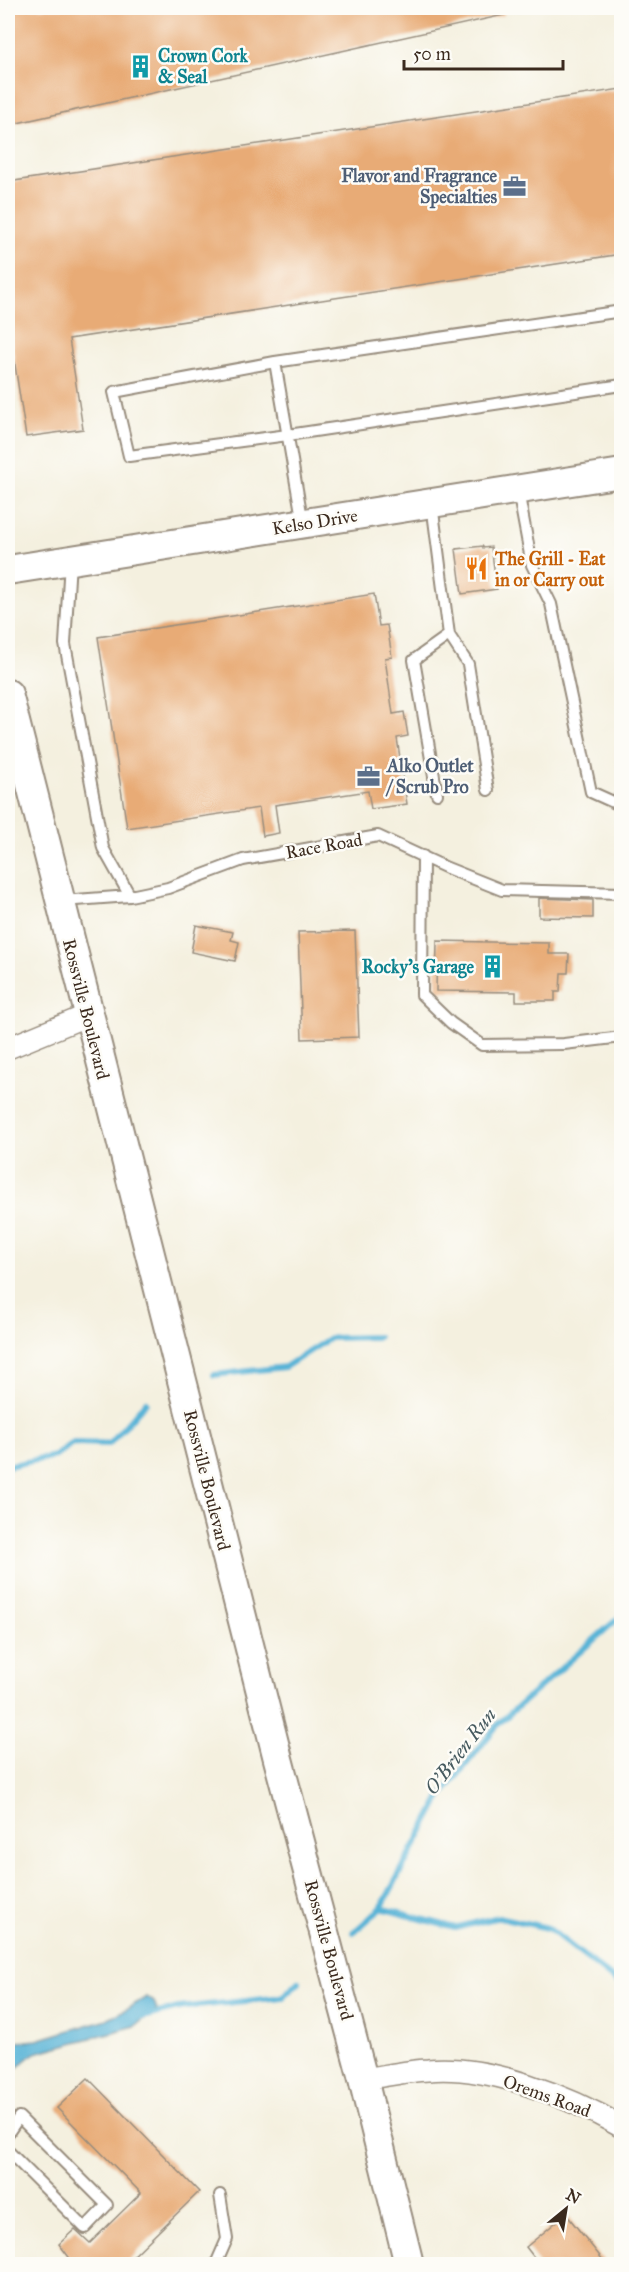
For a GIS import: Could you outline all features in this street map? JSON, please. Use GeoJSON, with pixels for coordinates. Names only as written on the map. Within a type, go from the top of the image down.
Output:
{"type":"FeatureCollection","features":[{"type":"Feature","properties":{"kind":"main road","name":"Kelso Drive"},"geometry":{"type":"LineString","coordinates":[[8,570],[621,473]]}},
{"type":"Feature","properties":{"kind":"main road","name":"Rossville Boulevard"},"geometry":{"type":"LineString","coordinates":[[8,694],[88,1015],[409,2265]]}},
{"type":"Feature","properties":{"kind":"street"},"geometry":{"type":"LineString","coordinates":[[8,1048],[88,1015]]}},
{"type":"Feature","properties":{"kind":"street","name":"Orems Road"},"geometry":{"type":"LineString","coordinates":[[363,2079],[429,2069],[470,2072],[517,2082],[560,2097],[621,2127]]}},
{"type":"Feature","properties":{"kind":"lane"},"geometry":{"type":"LineString","coordinates":[[621,311],[275,362],[114,392],[129,456],[288,435],[621,385]]}},
{"type":"Feature","properties":{"kind":"lane"},"geometry":{"type":"LineString","coordinates":[[275,362],[303,524]]}},
{"type":"Feature","properties":{"kind":"lane"},"geometry":{"type":"LineString","coordinates":[[518,490],[532,565],[551,604],[591,792],[621,806]]}},
{"type":"Feature","properties":{"kind":"lane"},"geometry":{"type":"LineString","coordinates":[[432,504],[449,635],[468,664],[488,790]]}},
{"type":"Feature","properties":{"kind":"lane"},"geometry":{"type":"LineString","coordinates":[[70,561],[65,644],[103,848],[130,896]]}},
{"type":"Feature","properties":{"kind":"lane"},"geometry":{"type":"LineString","coordinates":[[437,794],[414,660],[449,635]]}},
{"type":"Feature","properties":{"kind":"lane","name":"Race Road"},"geometry":{"type":"LineString","coordinates":[[59,901],[130,896],[168,888],[243,860],[378,837],[502,890],[621,893]]}},
{"type":"Feature","properties":{"kind":"lane"},"geometry":{"type":"LineString","coordinates":[[423,856],[422,995],[451,1023],[482,1045],[564,1044],[621,1037]]}},
{"type":"Feature","properties":{"kind":"lane"},"geometry":{"type":"LineString","coordinates":[[8,2133],[19,2117],[107,2205],[85,2228],[8,2151]]}},
{"type":"Feature","properties":{"kind":"lane"},"geometry":{"type":"LineString","coordinates":[[216,2265],[227,2239],[220,2195]]}},
{"type":"Feature","properties":{"kind":"water"},"geometry":{"type":"Polygon","coordinates":[[[147,1997],[154,2002],[157,2009],[135,2026],[35,2053],[8,2075],[8,2043],[37,2040],[111,2018],[147,1997]]]}},
{"type":"Feature","properties":{"kind":"building","name":"Crown Cork & Seal"},"geometry":{"type":"Polygon","coordinates":[[[8,8],[503,8],[504,15],[8,125],[8,8]]]}},
{"type":"Feature","properties":{"kind":"building"},"geometry":{"type":"Polygon","coordinates":[[[621,89],[621,254],[69,339],[83,429],[26,437],[8,319],[8,182],[621,89]]]}},
{"type":"Feature","properties":{"kind":"building","name":"The Grill - Eat in or Carry out"},"geometry":{"type":"Polygon","coordinates":[[[483,546],[483,548],[491,547],[497,589],[462,594],[456,549],[483,546]]]}},
{"type":"Feature","properties":{"kind":"building"},"geometry":{"type":"Polygon","coordinates":[[[374,594],[379,626],[387,625],[392,657],[385,658],[393,714],[404,712],[408,736],[397,738],[407,804],[371,809],[368,791],[275,805],[279,833],[263,836],[259,808],[127,828],[98,637],[374,594]]]}},
{"type":"Feature","properties":{"kind":"building"},"geometry":{"type":"Polygon","coordinates":[[[539,898],[593,900],[593,918],[539,917],[539,898]]]}},
{"type":"Feature","properties":{"kind":"building"},"geometry":{"type":"Polygon","coordinates":[[[196,925],[233,932],[231,940],[239,942],[235,961],[191,952],[196,925]]]}},
{"type":"Feature","properties":{"kind":"building"},"geometry":{"type":"Polygon","coordinates":[[[355,931],[359,1037],[302,1039],[298,932],[355,931]]]}},
{"type":"Feature","properties":{"kind":"building","name":"Rocky's Garage"},"geometry":{"type":"Polygon","coordinates":[[[437,941],[549,943],[549,954],[569,954],[568,973],[561,973],[560,992],[555,992],[555,1001],[516,1001],[516,992],[436,991],[437,941]]]}},
{"type":"Feature","properties":{"kind":"building"},"geometry":{"type":"Polygon","coordinates":[[[88,2078],[199,2192],[124,2265],[75,2265],[59,2244],[75,2229],[90,2243],[141,2193],[57,2108],[88,2078]]]}},
{"type":"Feature","properties":{"kind":"building"},"geometry":{"type":"Polygon","coordinates":[[[566,2214],[607,2265],[540,2265],[526,2247],[566,2214]]]}},
{"type":"Feature","properties":{"kind":"waterway"},"geometry":{"type":"LineString","coordinates":[[214,1375],[285,1367],[330,1338],[378,1337]]}},
{"type":"Feature","properties":{"kind":"waterway"},"geometry":{"type":"LineString","coordinates":[[8,1466],[55,1456],[72,1443],[109,1444],[146,1402]]}},
{"type":"Feature","properties":{"kind":"waterway","name":"O'Brien Run"},"geometry":{"type":"LineString","coordinates":[[354,1932],[381,1908],[442,1795],[499,1723],[622,1615]]}},
{"type":"Feature","properties":{"kind":"waterway"},"geometry":{"type":"LineString","coordinates":[[381,1908],[455,1928],[499,1917],[548,1928],[622,1986]]}},
{"type":"Feature","properties":{"kind":"waterway","name":"O'Brien Run"},"geometry":{"type":"LineString","coordinates":[[142,2017],[179,2008],[283,1997],[299,1982]]}},
{"type":"Feature","properties":{"kind":"place","name":"Crown Cork & Seal"},"geometry":{"type":"Point","coordinates":[140,66]}},
{"type":"Feature","properties":{"kind":"place","name":"Flavor and Fragrance Specialties"},"geometry":{"type":"Point","coordinates":[515,186]}},
{"type":"Feature","properties":{"kind":"place","name":"The Grill - Eat in or Carry out"},"geometry":{"type":"Point","coordinates":[477,569]}},
{"type":"Feature","properties":{"kind":"place","name":"Alko Outlet / Scrub Pro"},"geometry":{"type":"Point","coordinates":[369,776]}},
{"type":"Feature","properties":{"kind":"place","name":"Rocky's Garage"},"geometry":{"type":"Point","coordinates":[492,967]}}]}
